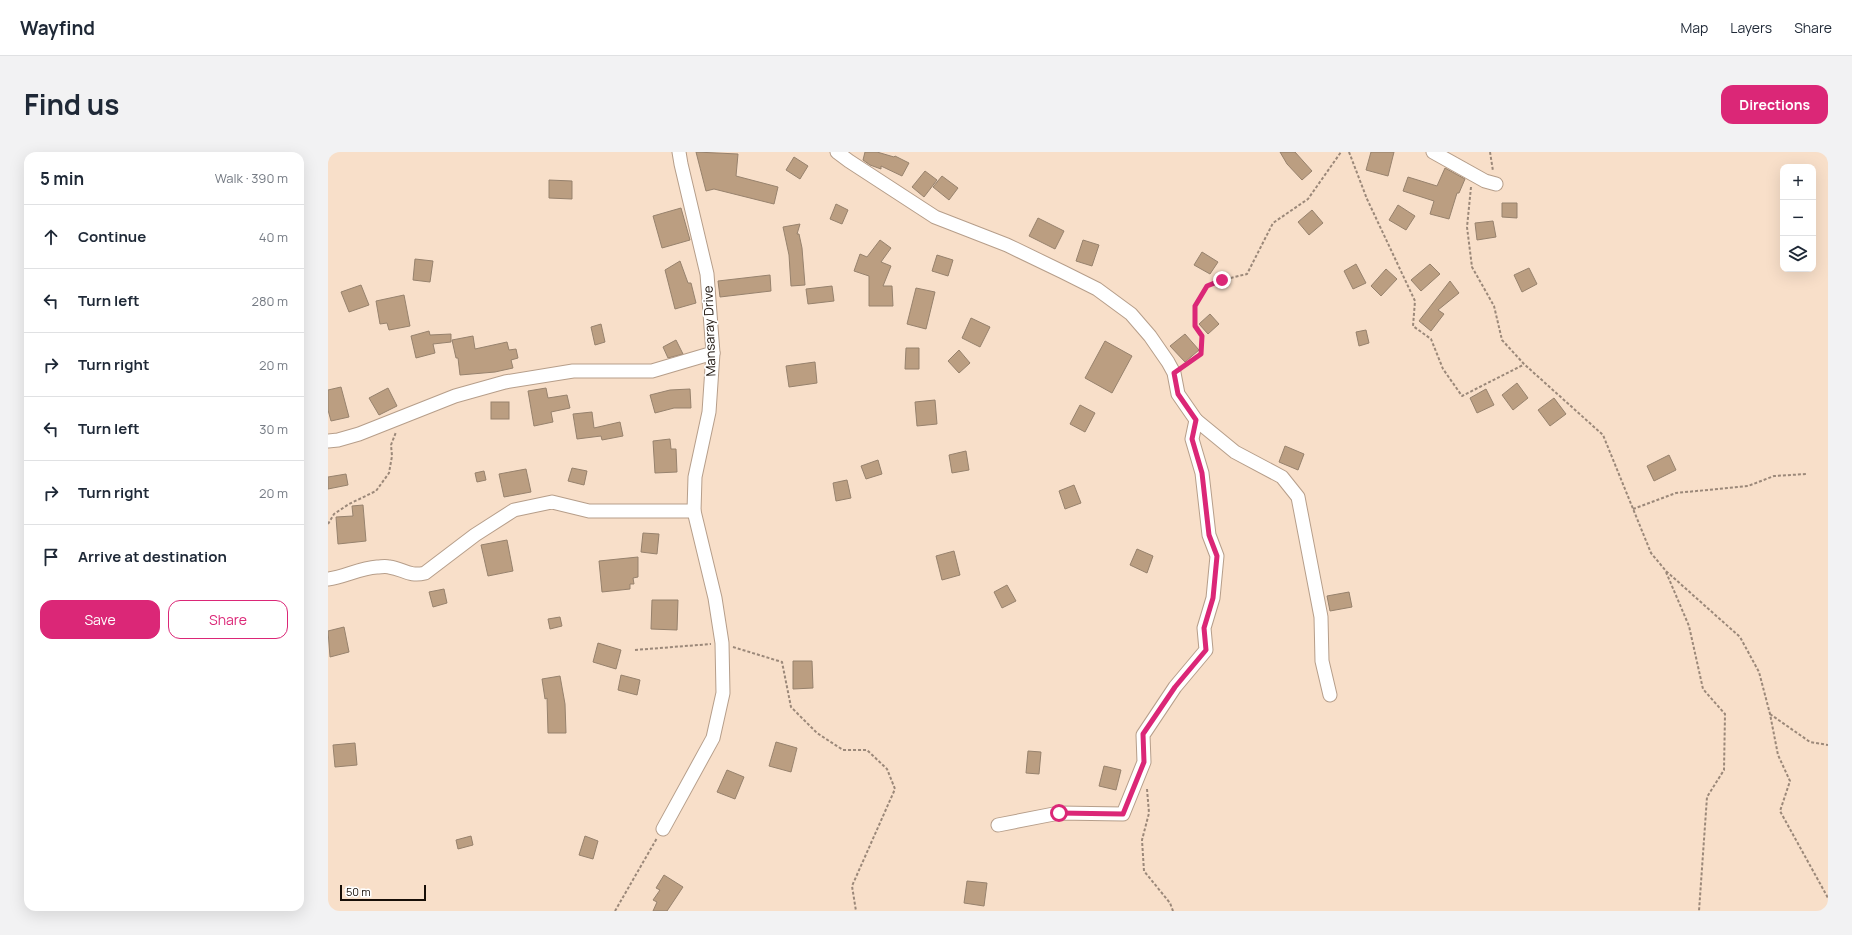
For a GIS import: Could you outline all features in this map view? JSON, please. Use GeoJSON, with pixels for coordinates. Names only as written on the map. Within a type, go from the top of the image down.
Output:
{"type":"FeatureCollection","features":[{"type":"Feature","properties":{"kind":"street","name":"Mansaray Drive"},"geometry":{"type":"LineString","coordinates":[[663,829],[713,738],[723,693],[722,643],[715,598],[694,511],[695,477],[709,412],[713,353],[708,274],[679,152]]}},
{"type":"Feature","properties":{"kind":"street"},"geometry":{"type":"LineString","coordinates":[[837,152],[935,216],[1008,245],[1096,289],[1131,314],[1150,336],[1174,373],[1178,394],[1196,420],[1235,452],[1282,477],[1298,497],[1321,617],[1322,661],[1330,695]]}},
{"type":"Feature","properties":{"kind":"street"},"geometry":{"type":"LineString","coordinates":[[1433,152],[1485,181],[1496,184]]}},
{"type":"Feature","properties":{"kind":"street"},"geometry":{"type":"LineString","coordinates":[[328,440],[338,440],[359,434],[401,416],[455,396],[505,382],[573,371],[652,371],[713,353]]}},
{"type":"Feature","properties":{"kind":"street"},"geometry":{"type":"LineString","coordinates":[[998,825],[1059,813],[1123,814],[1144,762],[1143,734],[1175,687],[1206,650],[1204,628],[1213,598],[1217,556],[1209,535],[1202,473],[1192,439],[1196,420]]}},
{"type":"Feature","properties":{"kind":"street"},"geometry":{"type":"LineString","coordinates":[[328,579],[339,578],[374,567],[389,567],[409,574],[426,573],[475,535],[514,510],[552,502],[589,511],[694,511]]}},
{"type":"Feature","properties":{"kind":"path"},"geometry":{"type":"LineString","coordinates":[[1174,373],[1201,354],[1202,336],[1195,326],[1195,306],[1207,286],[1222,280],[1247,274],[1273,223],[1308,199],[1341,152]]}},
{"type":"Feature","properties":{"kind":"path"},"geometry":{"type":"LineString","coordinates":[[1349,152],[1367,199],[1414,301],[1413,326],[1431,339],[1443,369],[1462,396],[1524,364]]}},
{"type":"Feature","properties":{"kind":"path"},"geometry":{"type":"LineString","coordinates":[[1490,152],[1496,184]]}},
{"type":"Feature","properties":{"kind":"path"},"geometry":{"type":"LineString","coordinates":[[1468,171],[1471,189],[1467,227],[1472,267],[1494,306],[1502,340],[1524,364],[1602,435],[1651,553],[1666,571],[1740,637],[1759,672],[1770,714],[1778,755],[1790,781],[1780,811],[1828,898]]}},
{"type":"Feature","properties":{"kind":"path"},"geometry":{"type":"LineString","coordinates":[[328,524],[334,514],[349,504],[376,491],[389,473],[392,456],[391,445],[401,416]]}},
{"type":"Feature","properties":{"kind":"path"},"geometry":{"type":"LineString","coordinates":[[1633,509],[1676,492],[1748,486],[1774,476],[1807,474]]}},
{"type":"Feature","properties":{"kind":"path"},"geometry":{"type":"LineString","coordinates":[[1666,571],[1689,626],[1703,689],[1724,714],[1724,770],[1707,797],[1699,911]]}},
{"type":"Feature","properties":{"kind":"path"},"geometry":{"type":"LineString","coordinates":[[635,650],[722,643],[782,662],[791,707],[817,733],[836,746],[843,750],[867,750],[887,769],[895,789],[852,886],[856,911]]}},
{"type":"Feature","properties":{"kind":"path"},"geometry":{"type":"LineString","coordinates":[[1770,714],[1810,742],[1828,745]]}},
{"type":"Feature","properties":{"kind":"path"},"geometry":{"type":"LineString","coordinates":[[1146,784],[1150,813],[1142,840],[1144,871],[1170,903],[1174,911]]}},
{"type":"Feature","properties":{"kind":"path"},"geometry":{"type":"LineString","coordinates":[[615,911],[663,829]]}},
{"type":"Feature","properties":{"kind":"building"},"geometry":{"type":"Polygon","coordinates":[[[696,152],[738,154],[736,176],[778,187],[774,204],[714,189],[706,191],[696,152]]]}},
{"type":"Feature","properties":{"kind":"building"},"geometry":{"type":"Polygon","coordinates":[[[865,152],[877,152],[895,156],[909,163],[902,176],[881,166],[881,169],[870,165],[863,160],[865,152]]]}},
{"type":"Feature","properties":{"kind":"building"},"geometry":{"type":"Polygon","coordinates":[[[1280,152],[1295,152],[1312,171],[1302,180],[1287,164],[1280,152]]]}},
{"type":"Feature","properties":{"kind":"building"},"geometry":{"type":"Polygon","coordinates":[[[1371,152],[1394,152],[1388,176],[1366,170],[1371,152]]]}},
{"type":"Feature","properties":{"kind":"building"},"geometry":{"type":"Polygon","coordinates":[[[794,157],[808,166],[800,179],[786,170],[794,157]]]}},
{"type":"Feature","properties":{"kind":"building"},"geometry":{"type":"Polygon","coordinates":[[[1445,168],[1465,179],[1459,193],[1457,193],[1449,219],[1430,214],[1434,201],[1403,191],[1408,177],[1437,186],[1445,168]]]}},
{"type":"Feature","properties":{"kind":"building"},"geometry":{"type":"Polygon","coordinates":[[[925,171],[937,180],[924,197],[912,187],[925,171]]]}},
{"type":"Feature","properties":{"kind":"building"},"geometry":{"type":"Polygon","coordinates":[[[942,176],[958,188],[949,200],[933,187],[942,176]]]}},
{"type":"Feature","properties":{"kind":"building"},"geometry":{"type":"Polygon","coordinates":[[[549,180],[572,181],[572,199],[549,198],[549,180]]]}},
{"type":"Feature","properties":{"kind":"building"},"geometry":{"type":"Polygon","coordinates":[[[1502,203],[1517,203],[1517,218],[1502,217],[1502,203]]]}},
{"type":"Feature","properties":{"kind":"building"},"geometry":{"type":"Polygon","coordinates":[[[836,204],[848,210],[842,224],[830,219],[836,204]]]}},
{"type":"Feature","properties":{"kind":"building"},"geometry":{"type":"Polygon","coordinates":[[[1398,205],[1415,216],[1406,230],[1389,220],[1398,205]]]}},
{"type":"Feature","properties":{"kind":"building"},"geometry":{"type":"Polygon","coordinates":[[[681,208],[690,240],[662,248],[653,216],[681,208]]]}},
{"type":"Feature","properties":{"kind":"building"},"geometry":{"type":"Polygon","coordinates":[[[1312,210],[1323,223],[1309,235],[1298,222],[1312,210]]]}},
{"type":"Feature","properties":{"kind":"building"},"geometry":{"type":"Polygon","coordinates":[[[1038,218],[1064,231],[1055,249],[1029,236],[1038,218]]]}},
{"type":"Feature","properties":{"kind":"building"},"geometry":{"type":"Polygon","coordinates":[[[1493,221],[1496,237],[1477,240],[1475,223],[1493,221]]]}},
{"type":"Feature","properties":{"kind":"building"},"geometry":{"type":"Polygon","coordinates":[[[800,224],[797,234],[799,234],[802,248],[805,285],[791,286],[789,255],[783,227],[800,224]]]}},
{"type":"Feature","properties":{"kind":"building"},"geometry":{"type":"Polygon","coordinates":[[[880,240],[891,248],[881,262],[891,266],[883,286],[892,286],[893,306],[869,306],[869,276],[854,271],[860,254],[867,257],[880,240]]]}},
{"type":"Feature","properties":{"kind":"building"},"geometry":{"type":"Polygon","coordinates":[[[1083,240],[1099,245],[1092,266],[1076,261],[1083,240]]]}},
{"type":"Feature","properties":{"kind":"building"},"geometry":{"type":"Polygon","coordinates":[[[1202,252],[1218,262],[1210,274],[1194,265],[1202,252]]]}},
{"type":"Feature","properties":{"kind":"building"},"geometry":{"type":"Polygon","coordinates":[[[937,255],[953,260],[948,276],[932,271],[937,255]]]}},
{"type":"Feature","properties":{"kind":"building"},"geometry":{"type":"Polygon","coordinates":[[[415,259],[433,261],[430,282],[413,280],[415,259]]]}},
{"type":"Feature","properties":{"kind":"building"},"geometry":{"type":"Polygon","coordinates":[[[680,261],[688,283],[691,283],[696,303],[675,309],[665,270],[680,261]]]}},
{"type":"Feature","properties":{"kind":"building"},"geometry":{"type":"Polygon","coordinates":[[[1356,264],[1366,283],[1353,289],[1344,271],[1356,264]]]}},
{"type":"Feature","properties":{"kind":"building"},"geometry":{"type":"Polygon","coordinates":[[[1430,264],[1440,274],[1421,291],[1411,280],[1430,264]]]}},
{"type":"Feature","properties":{"kind":"building"},"geometry":{"type":"Polygon","coordinates":[[[1529,268],[1537,284],[1522,292],[1514,275],[1529,268]]]}},
{"type":"Feature","properties":{"kind":"building"},"geometry":{"type":"Polygon","coordinates":[[[1386,269],[1397,279],[1381,296],[1371,286],[1386,269]]]}},
{"type":"Feature","properties":{"kind":"building"},"geometry":{"type":"Polygon","coordinates":[[[770,275],[771,291],[720,297],[718,281],[770,275]]]}},
{"type":"Feature","properties":{"kind":"building"},"geometry":{"type":"Polygon","coordinates":[[[1450,281],[1459,293],[1438,310],[1444,314],[1431,331],[1419,321],[1450,281]]]}},
{"type":"Feature","properties":{"kind":"building"},"geometry":{"type":"Polygon","coordinates":[[[361,285],[369,305],[349,312],[341,292],[361,285]]]}},
{"type":"Feature","properties":{"kind":"building"},"geometry":{"type":"Polygon","coordinates":[[[832,286],[834,301],[808,304],[806,289],[832,286]]]}},
{"type":"Feature","properties":{"kind":"building"},"geometry":{"type":"Polygon","coordinates":[[[916,288],[935,292],[926,329],[907,324],[916,288]]]}},
{"type":"Feature","properties":{"kind":"building"},"geometry":{"type":"Polygon","coordinates":[[[404,295],[410,326],[389,330],[387,323],[380,324],[376,301],[404,295]]]}},
{"type":"Feature","properties":{"kind":"building"},"geometry":{"type":"Polygon","coordinates":[[[1210,314],[1219,324],[1208,334],[1199,324],[1210,314]]]}},
{"type":"Feature","properties":{"kind":"building"},"geometry":{"type":"Polygon","coordinates":[[[971,318],[990,327],[980,347],[962,338],[971,318]]]}},
{"type":"Feature","properties":{"kind":"building"},"geometry":{"type":"Polygon","coordinates":[[[601,324],[605,342],[595,345],[591,327],[601,324]]]}},
{"type":"Feature","properties":{"kind":"building"},"geometry":{"type":"Polygon","coordinates":[[[1366,330],[1369,343],[1359,346],[1356,332],[1366,330]]]}},
{"type":"Feature","properties":{"kind":"building"},"geometry":{"type":"Polygon","coordinates":[[[429,331],[430,335],[451,334],[451,342],[433,344],[435,353],[416,358],[411,336],[429,331]]]}},
{"type":"Feature","properties":{"kind":"building"},"geometry":{"type":"Polygon","coordinates":[[[1185,334],[1199,350],[1185,362],[1170,346],[1185,334]]]}},
{"type":"Feature","properties":{"kind":"building"},"geometry":{"type":"Polygon","coordinates":[[[473,336],[475,349],[507,342],[509,350],[516,349],[518,358],[511,360],[513,368],[495,372],[460,375],[458,358],[456,358],[452,340],[473,336]]]}},
{"type":"Feature","properties":{"kind":"building"},"geometry":{"type":"Polygon","coordinates":[[[676,340],[683,354],[668,358],[663,347],[676,340]]]}},
{"type":"Feature","properties":{"kind":"building"},"geometry":{"type":"Polygon","coordinates":[[[1105,341],[1132,356],[1112,393],[1085,378],[1105,341]]]}},
{"type":"Feature","properties":{"kind":"building"},"geometry":{"type":"Polygon","coordinates":[[[906,348],[919,348],[919,369],[905,369],[906,348]]]}},
{"type":"Feature","properties":{"kind":"building"},"geometry":{"type":"Polygon","coordinates":[[[959,350],[970,363],[959,373],[948,361],[959,350]]]}},
{"type":"Feature","properties":{"kind":"building"},"geometry":{"type":"Polygon","coordinates":[[[815,362],[817,383],[789,387],[786,366],[815,362]]]}},
{"type":"Feature","properties":{"kind":"building"},"geometry":{"type":"Polygon","coordinates":[[[1517,383],[1528,398],[1513,410],[1502,395],[1517,383]]]}},
{"type":"Feature","properties":{"kind":"building"},"geometry":{"type":"Polygon","coordinates":[[[341,387],[349,417],[331,421],[328,410],[328,390],[341,387]]]}},
{"type":"Feature","properties":{"kind":"building"},"geometry":{"type":"Polygon","coordinates":[[[388,388],[397,406],[379,415],[369,398],[388,388]]]}},
{"type":"Feature","properties":{"kind":"building"},"geometry":{"type":"Polygon","coordinates":[[[546,388],[548,398],[567,395],[570,408],[551,412],[553,422],[534,426],[528,391],[546,388]]]}},
{"type":"Feature","properties":{"kind":"building"},"geometry":{"type":"Polygon","coordinates":[[[690,389],[691,408],[674,408],[655,413],[650,395],[670,390],[690,389]]]}},
{"type":"Feature","properties":{"kind":"building"},"geometry":{"type":"Polygon","coordinates":[[[1486,389],[1494,405],[1477,413],[1470,398],[1486,389]]]}},
{"type":"Feature","properties":{"kind":"building"},"geometry":{"type":"Polygon","coordinates":[[[1554,398],[1566,414],[1550,426],[1538,410],[1554,398]]]}},
{"type":"Feature","properties":{"kind":"building"},"geometry":{"type":"Polygon","coordinates":[[[935,400],[937,424],[917,426],[915,402],[935,400]]]}},
{"type":"Feature","properties":{"kind":"building"},"geometry":{"type":"Polygon","coordinates":[[[491,402],[509,402],[509,419],[491,419],[491,402]]]}},
{"type":"Feature","properties":{"kind":"building"},"geometry":{"type":"Polygon","coordinates":[[[1080,405],[1095,413],[1085,432],[1070,424],[1080,405]]]}},
{"type":"Feature","properties":{"kind":"building"},"geometry":{"type":"Polygon","coordinates":[[[592,412],[594,428],[620,422],[623,436],[602,440],[601,436],[577,439],[573,414],[592,412]]]}},
{"type":"Feature","properties":{"kind":"building"},"geometry":{"type":"Polygon","coordinates":[[[670,439],[671,449],[676,449],[677,472],[655,473],[653,441],[670,439]]]}},
{"type":"Feature","properties":{"kind":"building"},"geometry":{"type":"Polygon","coordinates":[[[1285,446],[1304,454],[1298,470],[1279,462],[1285,446]]]}},
{"type":"Feature","properties":{"kind":"building"},"geometry":{"type":"Polygon","coordinates":[[[966,451],[969,470],[952,473],[949,455],[966,451]]]}},
{"type":"Feature","properties":{"kind":"building"},"geometry":{"type":"Polygon","coordinates":[[[1669,455],[1676,470],[1654,481],[1647,466],[1669,455]]]}},
{"type":"Feature","properties":{"kind":"building"},"geometry":{"type":"Polygon","coordinates":[[[878,460],[882,474],[866,479],[861,466],[878,460]]]}},
{"type":"Feature","properties":{"kind":"building"},"geometry":{"type":"Polygon","coordinates":[[[572,468],[587,471],[584,485],[568,481],[572,468]]]}},
{"type":"Feature","properties":{"kind":"building"},"geometry":{"type":"Polygon","coordinates":[[[526,469],[531,492],[504,497],[499,474],[526,469]]]}},
{"type":"Feature","properties":{"kind":"building"},"geometry":{"type":"Polygon","coordinates":[[[484,471],[486,480],[477,482],[475,473],[484,471]]]}},
{"type":"Feature","properties":{"kind":"building"},"geometry":{"type":"Polygon","coordinates":[[[346,474],[348,485],[328,489],[328,477],[346,474]]]}},
{"type":"Feature","properties":{"kind":"building"},"geometry":{"type":"Polygon","coordinates":[[[847,480],[851,498],[836,501],[833,483],[847,480]]]}},
{"type":"Feature","properties":{"kind":"building"},"geometry":{"type":"Polygon","coordinates":[[[1074,485],[1081,503],[1065,509],[1059,491],[1074,485]]]}},
{"type":"Feature","properties":{"kind":"building"},"geometry":{"type":"Polygon","coordinates":[[[363,505],[366,541],[338,544],[336,517],[353,516],[352,506],[363,505]]]}},
{"type":"Feature","properties":{"kind":"building"},"geometry":{"type":"Polygon","coordinates":[[[643,533],[659,534],[657,554],[641,552],[643,533]]]}},
{"type":"Feature","properties":{"kind":"building"},"geometry":{"type":"Polygon","coordinates":[[[507,540],[513,571],[488,576],[481,545],[507,540]]]}},
{"type":"Feature","properties":{"kind":"building"},"geometry":{"type":"Polygon","coordinates":[[[1137,549],[1153,556],[1147,573],[1130,565],[1137,549]]]}},
{"type":"Feature","properties":{"kind":"building"},"geometry":{"type":"Polygon","coordinates":[[[954,551],[960,575],[942,580],[936,556],[954,551]]]}},
{"type":"Feature","properties":{"kind":"building"},"geometry":{"type":"Polygon","coordinates":[[[638,557],[638,577],[633,578],[634,584],[630,584],[630,589],[602,592],[599,561],[638,557]]]}},
{"type":"Feature","properties":{"kind":"building"},"geometry":{"type":"Polygon","coordinates":[[[1007,585],[1016,601],[1002,608],[994,592],[1007,585]]]}},
{"type":"Feature","properties":{"kind":"building"},"geometry":{"type":"Polygon","coordinates":[[[444,589],[447,603],[433,607],[429,592],[444,589]]]}},
{"type":"Feature","properties":{"kind":"building"},"geometry":{"type":"Polygon","coordinates":[[[1349,592],[1352,607],[1330,611],[1327,596],[1349,592]]]}},
{"type":"Feature","properties":{"kind":"building"},"geometry":{"type":"Polygon","coordinates":[[[652,600],[678,600],[677,630],[651,629],[652,600]]]}},
{"type":"Feature","properties":{"kind":"building"},"geometry":{"type":"Polygon","coordinates":[[[560,617],[562,626],[550,629],[548,619],[560,617]]]}},
{"type":"Feature","properties":{"kind":"building"},"geometry":{"type":"Polygon","coordinates":[[[344,627],[349,652],[330,657],[328,631],[344,627]]]}},
{"type":"Feature","properties":{"kind":"building"},"geometry":{"type":"Polygon","coordinates":[[[598,643],[621,650],[616,669],[593,662],[598,643]]]}},
{"type":"Feature","properties":{"kind":"building"},"geometry":{"type":"Polygon","coordinates":[[[793,661],[812,661],[813,688],[793,689],[793,661]]]}},
{"type":"Feature","properties":{"kind":"building"},"geometry":{"type":"Polygon","coordinates":[[[621,675],[640,680],[637,695],[618,690],[621,675]]]}},
{"type":"Feature","properties":{"kind":"building"},"geometry":{"type":"Polygon","coordinates":[[[560,676],[565,704],[566,733],[548,733],[547,698],[545,699],[542,679],[560,676]]]}},
{"type":"Feature","properties":{"kind":"building"},"geometry":{"type":"Polygon","coordinates":[[[776,742],[797,748],[791,772],[769,766],[776,742]]]}},
{"type":"Feature","properties":{"kind":"building"},"geometry":{"type":"Polygon","coordinates":[[[355,743],[357,765],[335,767],[333,745],[355,743]]]}},
{"type":"Feature","properties":{"kind":"building"},"geometry":{"type":"Polygon","coordinates":[[[1028,751],[1041,752],[1039,774],[1026,773],[1028,751]]]}},
{"type":"Feature","properties":{"kind":"building"},"geometry":{"type":"Polygon","coordinates":[[[1104,766],[1121,770],[1116,790],[1099,786],[1104,766]]]}},
{"type":"Feature","properties":{"kind":"building"},"geometry":{"type":"Polygon","coordinates":[[[727,770],[744,777],[735,799],[717,792],[727,770]]]}},
{"type":"Feature","properties":{"kind":"building"},"geometry":{"type":"Polygon","coordinates":[[[471,836],[473,845],[458,849],[456,840],[471,836]]]}},
{"type":"Feature","properties":{"kind":"building"},"geometry":{"type":"Polygon","coordinates":[[[585,836],[598,841],[593,859],[579,855],[585,836]]]}},
{"type":"Feature","properties":{"kind":"building"},"geometry":{"type":"Polygon","coordinates":[[[664,875],[683,887],[667,911],[653,911],[657,902],[653,900],[660,890],[656,888],[664,875]]]}},
{"type":"Feature","properties":{"kind":"building"},"geometry":{"type":"Polygon","coordinates":[[[967,881],[987,883],[984,906],[964,903],[967,881]]]}},
{"type":"Feature","properties":{"kind":"route"},"geometry":{"type":"LineString","coordinates":[[1059,813],[1123,814],[1144,762],[1143,734],[1175,687],[1206,650],[1204,628],[1213,598],[1217,556],[1209,535],[1204,503],[1202,473],[1192,439],[1196,420],[1178,394],[1174,373],[1185,367],[1201,354],[1202,336],[1195,326],[1195,306],[1207,286],[1222,280]]}}]}
